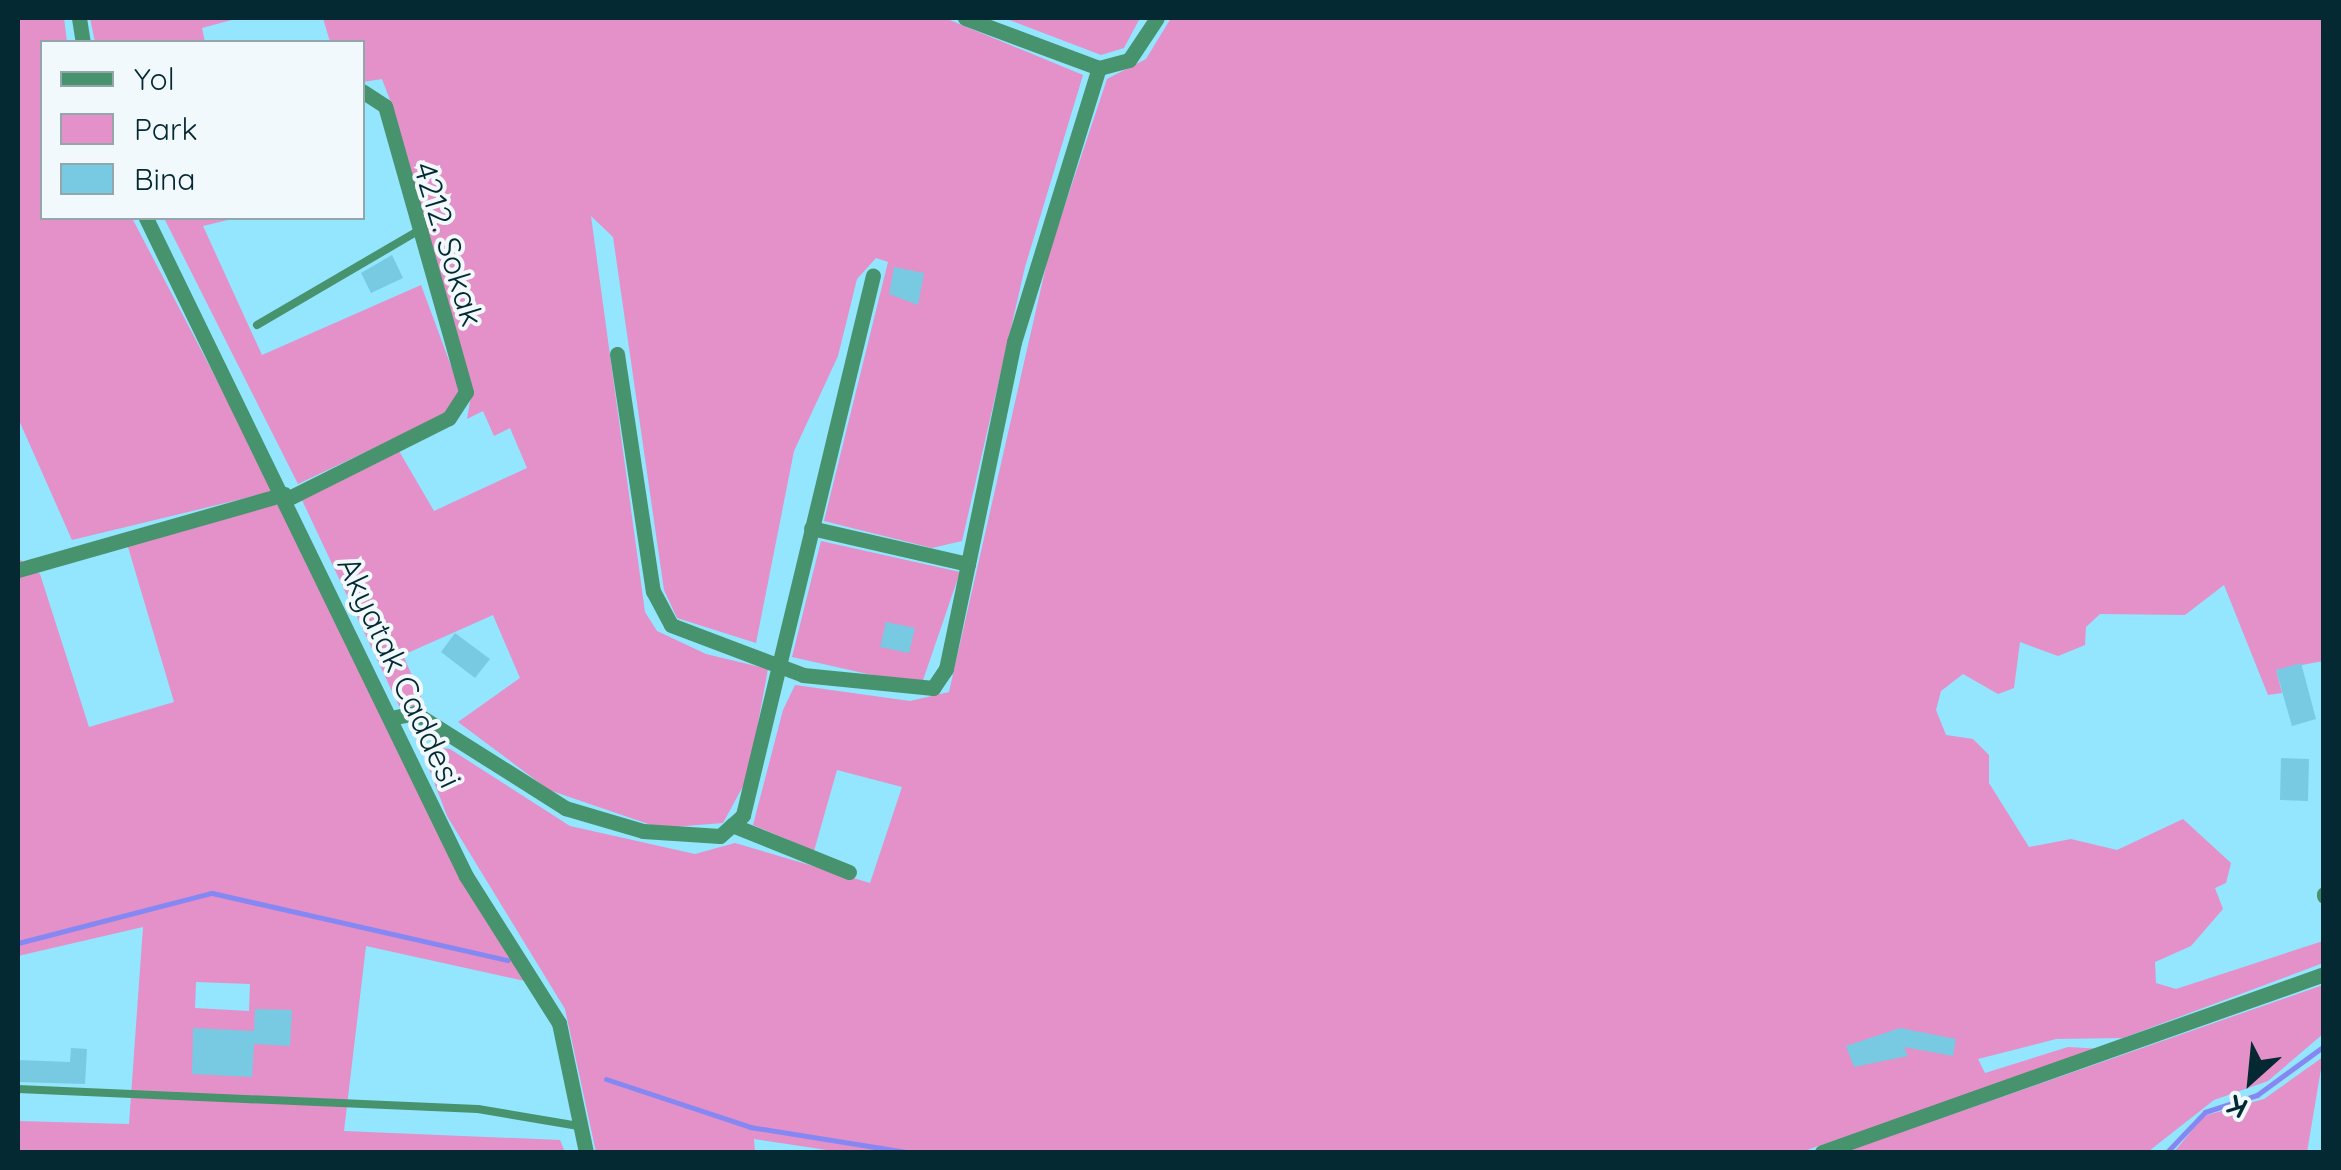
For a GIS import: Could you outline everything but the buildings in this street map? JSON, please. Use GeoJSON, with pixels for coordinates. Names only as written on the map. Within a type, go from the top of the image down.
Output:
{"type":"FeatureCollection","features":[{"type":"Feature","properties":{"kind":"street"},"geometry":{"type":"LineString","coordinates":[[965,18],[1099,68],[1129,60],[1156,18]]}},
{"type":"Feature","properties":{"kind":"street"},"geometry":{"type":"LineString","coordinates":[[617,354],[661,614],[684,634],[782,665],[932,688],[946,668],[1014,342],[1099,68]]}},
{"type":"Feature","properties":{"kind":"street","name":"4212. Sokak"},"geometry":{"type":"LineString","coordinates":[[286,496],[460,408],[466,392],[370,93]]}},
{"type":"Feature","properties":{"kind":"street","name":"Akyatak Caddesi"},"geometry":{"type":"LineString","coordinates":[[147,220],[286,496],[466,876],[559,1023],[586,1152]]}},
{"type":"Feature","properties":{"kind":"street"},"geometry":{"type":"LineString","coordinates":[[732,825],[759,764],[873,275]]}},
{"type":"Feature","properties":{"kind":"street"},"geometry":{"type":"LineString","coordinates":[[18,570],[286,496]]}},
{"type":"Feature","properties":{"kind":"street"},"geometry":{"type":"LineString","coordinates":[[811,528],[968,564]]}},
{"type":"Feature","properties":{"kind":"street"},"geometry":{"type":"LineString","coordinates":[[391,718],[415,713],[565,808],[694,838],[732,825],[848,872]]}},
{"type":"Feature","properties":{"kind":"street"},"geometry":{"type":"LineString","coordinates":[[1822,1152],[2324,974]]}},
{"type":"Feature","properties":{"kind":"lane"},"geometry":{"type":"LineString","coordinates":[[258,325],[416,232]]}},
{"type":"Feature","properties":{"kind":"lane"},"geometry":{"type":"LineString","coordinates":[[18,1090],[478,1109],[579,1126]]}},
{"type":"Feature","properties":{"kind":"green space"},"geometry":{"type":"Polygon","coordinates":[[[18,18],[64,18],[67,40],[40,40],[40,220],[133,220],[275,491],[72,540],[18,418],[18,18]]]}},
{"type":"Feature","properties":{"kind":"green space"},"geometry":{"type":"Polygon","coordinates":[[[90,18],[239,18],[202,28],[205,40],[95,40],[90,18]]]}},
{"type":"Feature","properties":{"kind":"green space"},"geometry":{"type":"Polygon","coordinates":[[[323,18],[945,18],[1083,75],[1025,267],[962,541],[932,548],[824,521],[888,262],[876,258],[857,279],[838,356],[794,451],[756,643],[677,618],[664,590],[613,237],[591,216],[645,612],[657,631],[706,654],[768,669],[748,777],[723,823],[660,828],[549,790],[458,722],[520,678],[493,615],[403,655],[425,706],[399,706],[302,500],[399,451],[434,511],[527,468],[510,428],[494,436],[483,411],[467,419],[472,390],[390,100],[382,79],[365,82],[365,40],[329,40],[323,18]]]}},
{"type":"Feature","properties":{"kind":"green space"},"geometry":{"type":"Polygon","coordinates":[[[1004,18],[1140,18],[1124,48],[1101,55],[1004,18]]]}},
{"type":"Feature","properties":{"kind":"green space"},"geometry":{"type":"Polygon","coordinates":[[[1171,18],[2323,18],[2323,661],[2276,670],[2282,693],[2268,695],[2224,585],[2185,615],[2100,614],[2086,627],[2085,645],[2058,656],[2020,642],[2014,688],[1998,694],[1963,674],[1941,691],[1936,710],[1946,735],[1973,739],[1989,755],[1989,783],[2029,847],[2071,839],[2117,850],[2183,819],[2231,863],[2226,883],[2215,888],[2223,909],[2191,946],[2155,962],[2156,983],[2176,989],[2323,941],[2323,963],[2123,1038],[2056,1039],[1978,1059],[1985,1073],[2068,1047],[2103,1049],[1801,1152],[840,1152],[754,1139],[755,1152],[596,1152],[565,1009],[447,816],[425,758],[431,747],[450,749],[570,826],[695,854],[735,843],[870,883],[902,787],[837,770],[814,851],[753,825],[783,710],[795,685],[910,701],[949,692],[1049,253],[1107,79],[1146,59],[1171,18]]]}},
{"type":"Feature","properties":{"kind":"green space"},"geometry":{"type":"Polygon","coordinates":[[[165,220],[228,220],[203,226],[262,355],[421,285],[460,390],[446,414],[298,484],[165,220]]]}},
{"type":"Feature","properties":{"kind":"green space"},"geometry":{"type":"Polygon","coordinates":[[[275,504],[286,509],[334,620],[525,981],[366,946],[344,1131],[560,1140],[565,1152],[18,1152],[18,1121],[129,1124],[143,927],[18,956],[18,558],[40,574],[89,727],[174,702],[128,547],[275,504]],[[196,982],[195,1008],[249,1011],[250,984],[196,982]]]}},
{"type":"Feature","properties":{"kind":"green space"},"geometry":{"type":"Polygon","coordinates":[[[821,541],[960,572],[921,686],[792,657],[821,541]]]}},
{"type":"Feature","properties":{"kind":"green space"},"geometry":{"type":"Polygon","coordinates":[[[2323,985],[2323,1034],[2268,1081],[2214,1100],[2149,1151],[1844,1152],[2323,985]]]}},
{"type":"Feature","properties":{"kind":"green space"},"geometry":{"type":"Polygon","coordinates":[[[2323,1057],[2307,1152],[2174,1152],[2204,1116],[2264,1099],[2323,1057]]]}},
{"type":"Feature","properties":{"kind":"waterway"},"geometry":{"type":"LineString","coordinates":[[18,943],[212,893],[507,960]]}},
{"type":"Feature","properties":{"kind":"waterway"},"geometry":{"type":"LineString","coordinates":[[2167,1152],[2205,1112],[2257,1095],[2324,1046]]}},
{"type":"Feature","properties":{"kind":"waterway"},"geometry":{"type":"LineString","coordinates":[[606,1079],[750,1127],[906,1152]]}}]}
